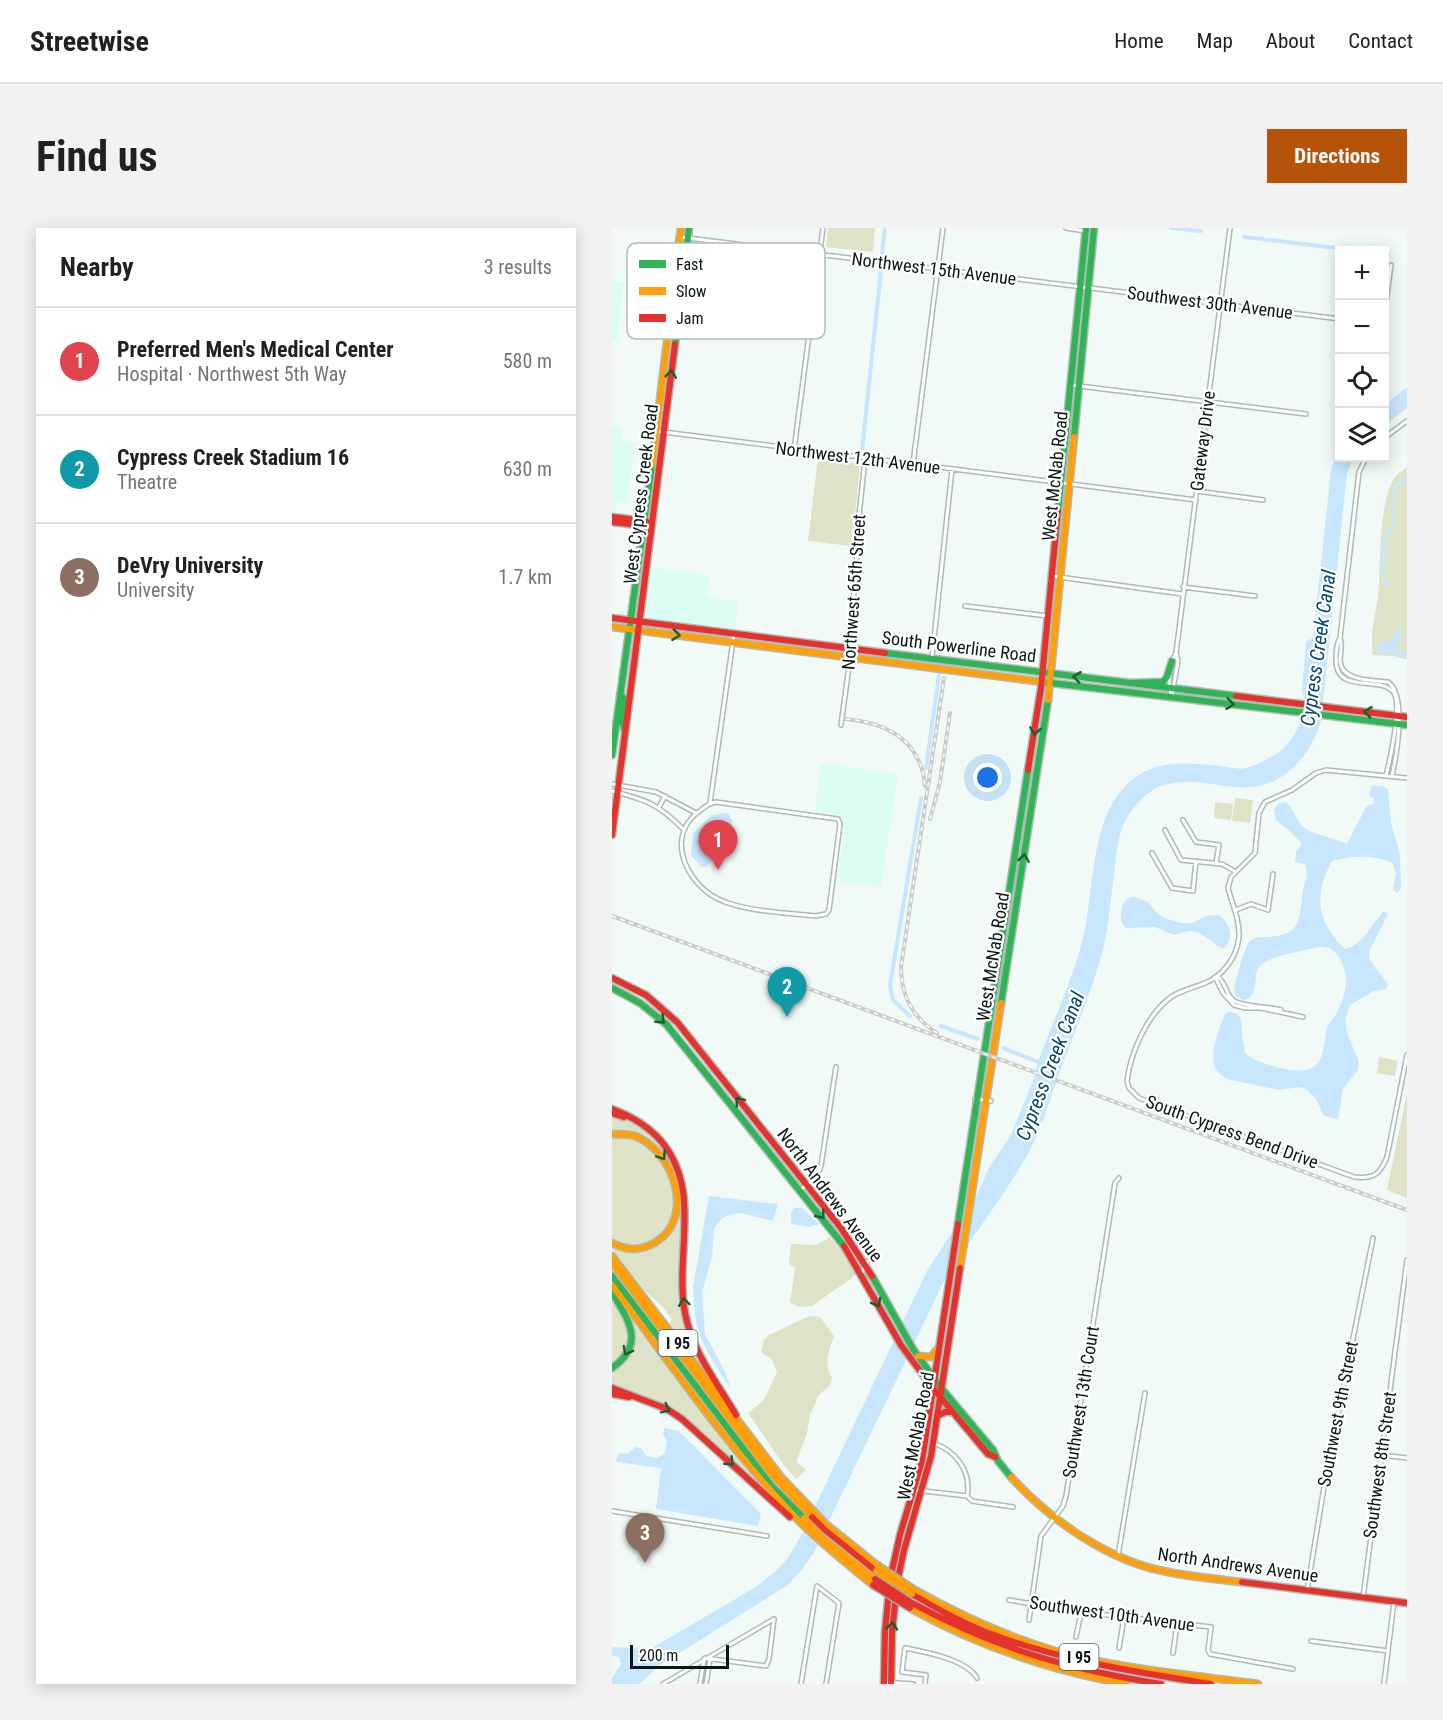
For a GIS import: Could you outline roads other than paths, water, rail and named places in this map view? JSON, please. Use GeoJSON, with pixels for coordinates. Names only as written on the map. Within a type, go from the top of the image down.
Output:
{"type":"FeatureCollection","features":[{"type":"Feature","properties":{"kind":"main road","name":"West Cypress Creek Road"},"geometry":{"type":"LineString","coordinates":[[681,228],[684,243]]}},
{"type":"Feature","properties":{"kind":"main road","name":"West Cypress Creek Road"},"geometry":{"type":"LineString","coordinates":[[683,243],[688,228]]}},
{"type":"Feature","properties":{"kind":"main road","name":"West McNab Road"},"geometry":{"type":"LineString","coordinates":[[1084,288],[1094,228]]}},
{"type":"Feature","properties":{"kind":"main road","name":"West McNab Road"},"geometry":{"type":"LineString","coordinates":[[887,1683],[892,1623],[901,1564],[923,1491],[933,1443],[938,1390],[935,1379],[940,1346],[962,1257],[1042,682],[1052,576],[1075,386],[1084,288],[1086,229]]}},
{"type":"Feature","properties":{"kind":"main road","name":"West Cypress Creek Road"},"geometry":{"type":"LineString","coordinates":[[612,754],[667,339]]}},
{"type":"Feature","properties":{"kind":"main road","name":"West Cypress Creek Road"},"geometry":{"type":"LineString","coordinates":[[612,835],[615,788],[626,734],[675,339]]}},
{"type":"Feature","properties":{"kind":"main road","name":"West McNab Road"},"geometry":{"type":"LineString","coordinates":[[993,1029],[1051,683],[1065,483]]}},
{"type":"Feature","properties":{"kind":"main road"},"geometry":{"type":"LineString","coordinates":[[612,517],[644,524]]}},
{"type":"Feature","properties":{"kind":"main road"},"geometry":{"type":"LineString","coordinates":[[612,522],[652,524]]}},
{"type":"Feature","properties":{"kind":"main road","name":"South Powerline Road"},"geometry":{"type":"LineString","coordinates":[[612,618],[849,656],[1042,682],[1328,715],[1401,720]]}},
{"type":"Feature","properties":{"kind":"main road","name":"South Powerline Road"},"geometry":{"type":"LineString","coordinates":[[612,627],[848,648],[1329,707],[1401,720]]}},
{"type":"Feature","properties":{"kind":"main road"},"geometry":{"type":"LineString","coordinates":[[1127,683],[1133,681],[1157,684],[1163,682],[1168,675],[1172,661]]}},
{"type":"Feature","properties":{"kind":"main road"},"geometry":{"type":"LineString","coordinates":[[620,694],[625,699],[622,722],[626,734]]}},
{"type":"Feature","properties":{"kind":"main road","name":"North Andrews Avenue"},"geometry":{"type":"LineString","coordinates":[[612,978],[646,996],[676,1022],[867,1262],[898,1323],[935,1379]]}},
{"type":"Feature","properties":{"kind":"main road","name":"North Andrews Avenue"},"geometry":{"type":"LineString","coordinates":[[612,988],[640,1003],[666,1024],[836,1235],[910,1357],[993,1450],[995,1457],[1017,1484],[1054,1519],[1096,1546],[1166,1572],[1407,1603]]}},
{"type":"Feature","properties":{"kind":"main road","name":"West McNab Road"},"geometry":{"type":"LineString","coordinates":[[887,1683],[884,1625],[893,1566],[901,1530],[915,1490],[938,1390],[953,1290],[952,1272],[983,1100]]}},
{"type":"Feature","properties":{"kind":"main road"},"geometry":{"type":"LineString","coordinates":[[612,1111],[635,1119],[650,1129],[663,1141],[681,1173],[686,1203],[682,1285],[688,1327],[705,1365],[744,1430]]}},
{"type":"Feature","properties":{"kind":"main road"},"geometry":{"type":"LineString","coordinates":[[612,1134],[634,1134],[655,1147],[672,1175],[677,1199],[672,1226],[657,1243],[645,1248],[633,1249],[612,1243]]}},
{"type":"Feature","properties":{"kind":"main road","name":"I 95"},"geometry":{"type":"LineString","coordinates":[[612,1256],[806,1508],[833,1534],[876,1568],[912,1592],[979,1624],[1057,1652],[1126,1666],[1258,1684]]}},
{"type":"Feature","properties":{"kind":"main road"},"geometry":{"type":"LineString","coordinates":[[612,1263],[750,1448],[780,1484],[806,1508]]}},
{"type":"Feature","properties":{"kind":"main road"},"geometry":{"type":"LineString","coordinates":[[612,1276],[747,1456],[800,1520]]}},
{"type":"Feature","properties":{"kind":"main road","name":"I 95"},"geometry":{"type":"LineString","coordinates":[[612,1285],[751,1469],[828,1546],[874,1582],[958,1634],[1009,1655],[1075,1674],[1126,1684]]}},
{"type":"Feature","properties":{"kind":"main road"},"geometry":{"type":"LineString","coordinates":[[612,1293],[628,1319],[633,1336],[627,1354],[619,1364],[612,1368]]}},
{"type":"Feature","properties":{"kind":"main road"},"geometry":{"type":"LineString","coordinates":[[916,1352],[931,1357],[940,1346]]}},
{"type":"Feature","properties":{"kind":"main road"},"geometry":{"type":"LineString","coordinates":[[612,1389],[667,1409],[687,1422],[785,1514],[800,1520]]}},
{"type":"Feature","properties":{"kind":"main road","name":"North Andrews Avenue"},"geometry":{"type":"LineString","coordinates":[[938,1390],[988,1454],[995,1457]]}},
{"type":"Feature","properties":{"kind":"main road"},"geometry":{"type":"LineString","coordinates":[[612,1394],[642,1400]]}},
{"type":"Feature","properties":{"kind":"main road"},"geometry":{"type":"LineString","coordinates":[[937,1417],[945,1412],[954,1412]]}},
{"type":"Feature","properties":{"kind":"main road"},"geometry":{"type":"LineString","coordinates":[[912,1592],[972,1626],[1044,1653],[1109,1668],[1211,1684]]}},
{"type":"Feature","properties":{"kind":"main road"},"geometry":{"type":"LineString","coordinates":[[910,1605],[1027,1656],[1075,1669],[1161,1684]]}},
{"type":"Feature","properties":{"kind":"street"},"geometry":{"type":"LineString","coordinates":[[821,243],[823,228]]}},
{"type":"Feature","properties":{"kind":"street"},"geometry":{"type":"LineString","coordinates":[[913,464],[943,228]]}},
{"type":"Feature","properties":{"kind":"street"},"geometry":{"type":"LineString","coordinates":[[1066,228],[1086,229]]}},
{"type":"Feature","properties":{"kind":"street","name":"Gateway Drive"},"geometry":{"type":"LineString","coordinates":[[1172,689],[1178,661],[1176,653],[1182,594],[1230,228]]}},
{"type":"Feature","properties":{"kind":"street","name":"Northwest 15th Avenue"},"geometry":{"type":"LineString","coordinates":[[684,237],[732,243]]}},
{"type":"Feature","properties":{"kind":"street","name":"Northwest 15th Avenue"},"geometry":{"type":"LineString","coordinates":[[825,255],[1084,288]]}},
{"type":"Feature","properties":{"kind":"street"},"geometry":{"type":"LineString","coordinates":[[1386,300],[1391,265]]}},
{"type":"Feature","properties":{"kind":"street","name":"Southwest 30th Avenue"},"geometry":{"type":"LineString","coordinates":[[1084,288],[1335,318]]}},
{"type":"Feature","properties":{"kind":"street"},"geometry":{"type":"LineString","coordinates":[[794,450],[809,339]]}},
{"type":"Feature","properties":{"kind":"street"},"geometry":{"type":"LineString","coordinates":[[1075,386],[1306,414]]}},
{"type":"Feature","properties":{"kind":"street"},"geometry":{"type":"LineString","coordinates":[[1389,434],[1407,421]]}},
{"type":"Feature","properties":{"kind":"street","name":"Northwest 12th Avenue"},"geometry":{"type":"LineString","coordinates":[[656,431],[1196,500]]}},
{"type":"Feature","properties":{"kind":"street","name":"Northwest 65th Street"},"geometry":{"type":"LineString","coordinates":[[841,725],[849,656],[852,594],[857,570],[856,544],[865,459]]}},
{"type":"Feature","properties":{"kind":"street"},"geometry":{"type":"LineString","coordinates":[[1364,462],[1359,472],[1340,638],[1335,659],[1338,672],[1350,681],[1386,687],[1395,695],[1401,720],[1386,776]]}},
{"type":"Feature","properties":{"kind":"street"},"geometry":{"type":"LineString","coordinates":[[932,659],[952,469]]}},
{"type":"Feature","properties":{"kind":"street"},"geometry":{"type":"LineString","coordinates":[[1197,491],[1263,500]]}},
{"type":"Feature","properties":{"kind":"street"},"geometry":{"type":"LineString","coordinates":[[1052,576],[1060,579],[1182,594]]}},
{"type":"Feature","properties":{"kind":"street"},"geometry":{"type":"LineString","coordinates":[[1183,587],[1255,596]]}},
{"type":"Feature","properties":{"kind":"street"},"geometry":{"type":"LineString","coordinates":[[965,606],[1049,616]]}},
{"type":"Feature","properties":{"kind":"street"},"geometry":{"type":"LineString","coordinates":[[710,803],[734,638]]}},
{"type":"Feature","properties":{"kind":"street"},"geometry":{"type":"LineString","coordinates":[[1340,638],[1342,642],[1340,662],[1344,671],[1353,677],[1394,685],[1400,694],[1403,703],[1392,776]]}},
{"type":"Feature","properties":{"kind":"street","name":"Gateway Drive"},"geometry":{"type":"LineString","coordinates":[[1172,696],[1172,661],[1176,653]]}},
{"type":"Feature","properties":{"kind":"street"},"geometry":{"type":"LineString","coordinates":[[1397,702],[1403,703]]}},
{"type":"Feature","properties":{"kind":"street"},"geometry":{"type":"LineString","coordinates":[[1303,1016],[1265,1006],[1238,1004],[1231,999],[1226,985],[1216,977],[1226,968],[1236,948],[1239,928],[1228,888],[1232,877],[1255,853],[1259,813],[1265,802],[1292,790],[1316,773],[1326,770],[1407,778]]}},
{"type":"Feature","properties":{"kind":"street"},"geometry":{"type":"LineString","coordinates":[[615,788],[665,796],[696,813]]}},
{"type":"Feature","properties":{"kind":"street"},"geometry":{"type":"LineString","coordinates":[[615,788],[659,807],[684,830]]}},
{"type":"Feature","properties":{"kind":"street"},"geometry":{"type":"LineString","coordinates":[[659,807],[665,796]]}},
{"type":"Feature","properties":{"kind":"street"},"geometry":{"type":"LineString","coordinates":[[710,803],[838,819],[840,824],[829,910],[826,914],[815,916],[740,906],[712,896],[695,880],[683,860],[680,848],[684,830],[696,813],[710,803]]}},
{"type":"Feature","properties":{"kind":"street"},"geometry":{"type":"LineString","coordinates":[[1183,820],[1196,842],[1219,845],[1216,863]]}},
{"type":"Feature","properties":{"kind":"street"},"geometry":{"type":"LineString","coordinates":[[1165,830],[1181,860],[1216,863],[1236,872]]}},
{"type":"Feature","properties":{"kind":"street"},"geometry":{"type":"LineString","coordinates":[[1152,853],[1172,888],[1193,891],[1196,861]]}},
{"type":"Feature","properties":{"kind":"street"},"geometry":{"type":"LineString","coordinates":[[1235,910],[1251,904],[1268,910],[1273,874]]}},
{"type":"Feature","properties":{"kind":"street","name":"South Cypress Bend Drive"},"geometry":{"type":"LineString","coordinates":[[1216,977],[1206,983],[1179,992],[1158,1008],[1150,1018],[1128,1073],[1129,1089],[1133,1094],[1354,1177],[1366,1178],[1383,1168],[1387,1157],[1407,1055]]}},
{"type":"Feature","properties":{"kind":"street"},"geometry":{"type":"LineString","coordinates":[[800,1190],[815,1179],[821,1166],[836,1067]]}},
{"type":"Feature","properties":{"kind":"street","name":"Southwest 13th Court"},"geometry":{"type":"LineString","coordinates":[[1029,1620],[1040,1541],[1044,1530],[1063,1506],[1066,1496],[1115,1183],[1119,1178]]}},
{"type":"Feature","properties":{"kind":"street","name":"Southwest 9th Street"},"geometry":{"type":"LineString","coordinates":[[1307,1590],[1327,1469],[1372,1238]]}},
{"type":"Feature","properties":{"kind":"street","name":"Southwest 8th Street"},"geometry":{"type":"LineString","coordinates":[[1363,1598],[1407,1260]]}},
{"type":"Feature","properties":{"kind":"street"},"geometry":{"type":"LineString","coordinates":[[861,1274],[867,1262]]}},
{"type":"Feature","properties":{"kind":"street"},"geometry":{"type":"LineString","coordinates":[[1118,1556],[1145,1393]]}},
{"type":"Feature","properties":{"kind":"street"},"geometry":{"type":"LineString","coordinates":[[933,1443],[943,1446],[955,1456],[967,1473],[969,1484],[967,1496]]}},
{"type":"Feature","properties":{"kind":"street"},"geometry":{"type":"LineString","coordinates":[[1382,1455],[1407,1458]]}},
{"type":"Feature","properties":{"kind":"street"},"geometry":{"type":"LineString","coordinates":[[915,1490],[967,1496],[972,1501],[1013,1507]]}},
{"type":"Feature","properties":{"kind":"street"},"geometry":{"type":"LineString","coordinates":[[612,1511],[767,1536]]}},
{"type":"Feature","properties":{"kind":"street"},"geometry":{"type":"LineString","coordinates":[[801,1684],[817,1586],[839,1603],[826,1684]]}},
{"type":"Feature","properties":{"kind":"street","name":"Southwest 10th Avenue"},"geometry":{"type":"LineString","coordinates":[[1009,1600],[1081,1612],[1211,1627],[1208,1650],[1213,1655],[1293,1669]]}},
{"type":"Feature","properties":{"kind":"street"},"geometry":{"type":"LineString","coordinates":[[1384,1683],[1394,1602]]}},
{"type":"Feature","properties":{"kind":"street"},"geometry":{"type":"LineString","coordinates":[[1076,1637],[1081,1612]]}},
{"type":"Feature","properties":{"kind":"street"},"geometry":{"type":"LineString","coordinates":[[1119,1648],[1124,1617]]}},
{"type":"Feature","properties":{"kind":"street"},"geometry":{"type":"LineString","coordinates":[[663,1684],[707,1658],[774,1619],[766,1666],[707,1658]]}},
{"type":"Feature","properties":{"kind":"street"},"geometry":{"type":"LineString","coordinates":[[1173,1653],[1177,1624]]}},
{"type":"Feature","properties":{"kind":"street"},"geometry":{"type":"LineString","coordinates":[[1311,1641],[1388,1651]]}},
{"type":"Feature","properties":{"kind":"street"},"geometry":{"type":"LineString","coordinates":[[925,1684],[926,1675],[902,1672],[905,1648],[945,1658],[968,1669],[977,1678]]}},
{"type":"Feature","properties":{"kind":"street"},"geometry":{"type":"LineString","coordinates":[[700,1684],[707,1658]]}},
{"type":"Feature","properties":{"kind":"street"},"geometry":{"type":"LineString","coordinates":[[706,1684],[707,1658]]}},
{"type":"Feature","properties":{"kind":"street"},"geometry":{"type":"LineString","coordinates":[[887,1683],[914,1684]]}},
{"type":"Feature","properties":{"kind":"water"},"geometry":{"type":"Polygon","coordinates":[[[1407,387],[1407,408],[1389,422],[1389,402],[1407,387]]]}},
{"type":"Feature","properties":{"kind":"water","name":"Cypress Creek Canal"},"geometry":{"type":"Polygon","coordinates":[[[1335,459],[1335,462],[1351,462],[1347,473],[1321,721],[1309,748],[1290,770],[1266,784],[1236,787],[1191,782],[1173,783],[1154,789],[1133,809],[1122,827],[1118,842],[1101,956],[1039,1132],[1010,1183],[945,1279],[814,1552],[788,1585],[657,1667],[640,1684],[612,1684],[612,1678],[621,1664],[619,1657],[612,1656],[612,1647],[650,1649],[756,1587],[787,1559],[801,1536],[927,1271],[978,1192],[990,1166],[1011,1135],[1077,961],[1086,926],[1100,835],[1107,814],[1118,795],[1142,773],[1163,766],[1185,764],[1237,769],[1251,767],[1283,749],[1293,737],[1303,715],[1302,692],[1306,642],[1313,638],[1331,470],[1335,459]]]}},
{"type":"Feature","properties":{"kind":"water"},"geometry":{"type":"Polygon","coordinates":[[[1407,477],[1407,481],[1396,489],[1392,505],[1397,519],[1384,549],[1386,563],[1384,576],[1390,586],[1387,587],[1382,576],[1381,546],[1393,521],[1390,505],[1394,484],[1407,477]]]}},
{"type":"Feature","properties":{"kind":"water"},"geometry":{"type":"Polygon","coordinates":[[[1403,627],[1397,650],[1407,654],[1407,658],[1380,653],[1377,648],[1379,645],[1391,640],[1403,627]]]}},
{"type":"Feature","properties":{"kind":"water"},"geometry":{"type":"Polygon","coordinates":[[[1371,786],[1382,786],[1388,789],[1391,823],[1400,855],[1401,888],[1397,893],[1393,890],[1396,873],[1392,863],[1378,858],[1362,857],[1332,861],[1322,885],[1320,897],[1324,918],[1328,929],[1345,949],[1358,943],[1384,911],[1388,914],[1369,952],[1369,959],[1388,984],[1386,989],[1374,991],[1350,1005],[1345,1019],[1347,1033],[1359,1062],[1358,1070],[1343,1089],[1338,1119],[1324,1116],[1316,1099],[1300,1087],[1279,1090],[1227,1079],[1214,1065],[1213,1054],[1222,1021],[1227,1012],[1232,1012],[1240,1017],[1245,1053],[1251,1057],[1279,1068],[1299,1071],[1308,1070],[1318,1063],[1324,1049],[1327,1028],[1339,1009],[1346,981],[1340,959],[1333,951],[1325,947],[1318,947],[1269,960],[1259,967],[1250,998],[1243,1000],[1235,995],[1234,989],[1238,971],[1250,941],[1287,933],[1293,929],[1299,916],[1307,877],[1304,864],[1295,862],[1296,852],[1302,844],[1276,820],[1274,809],[1279,803],[1286,802],[1305,829],[1347,844],[1366,807],[1374,803],[1374,798],[1369,796],[1371,786]]]}},
{"type":"Feature","properties":{"kind":"water"},"geometry":{"type":"Polygon","coordinates":[[[726,813],[732,820],[732,840],[706,867],[701,867],[691,855],[693,833],[712,815],[726,813]]]}},
{"type":"Feature","properties":{"kind":"water"},"geometry":{"type":"Polygon","coordinates":[[[1134,897],[1148,902],[1157,913],[1167,919],[1181,923],[1193,923],[1206,916],[1219,915],[1230,931],[1227,945],[1224,949],[1217,946],[1197,932],[1189,931],[1174,935],[1155,927],[1126,928],[1121,921],[1122,909],[1126,900],[1134,897]]]}},
{"type":"Feature","properties":{"kind":"water"},"geometry":{"type":"Polygon","coordinates":[[[709,1196],[778,1204],[773,1221],[740,1213],[721,1219],[714,1229],[712,1257],[702,1292],[705,1334],[725,1372],[731,1389],[703,1342],[695,1311],[693,1287],[709,1196]]]}},
{"type":"Feature","properties":{"kind":"water"},"geometry":{"type":"Polygon","coordinates":[[[794,1208],[802,1208],[819,1224],[810,1227],[791,1224],[791,1212],[794,1208]]]}},
{"type":"Feature","properties":{"kind":"water"},"geometry":{"type":"Polygon","coordinates":[[[664,1428],[679,1431],[761,1514],[758,1526],[656,1509],[661,1468],[616,1460],[619,1453],[628,1454],[635,1447],[641,1448],[646,1456],[657,1458],[665,1453],[667,1441],[663,1434],[664,1428]]]}},
{"type":"Feature","properties":{"kind":"waterway"},"geometry":{"type":"LineString","coordinates":[[882,254],[885,228]]}},
{"type":"Feature","properties":{"kind":"waterway"},"geometry":{"type":"LineString","coordinates":[[1171,228],[1201,231]]}},
{"type":"Feature","properties":{"kind":"waterway"},"geometry":{"type":"LineString","coordinates":[[1244,237],[1335,248]]}},
{"type":"Feature","properties":{"kind":"waterway"},"geometry":{"type":"LineString","coordinates":[[862,451],[881,270]]}},
{"type":"Feature","properties":{"kind":"waterway"},"geometry":{"type":"LineString","coordinates":[[926,768],[939,675]]}},
{"type":"Feature","properties":{"kind":"waterway"},"geometry":{"type":"LineString","coordinates":[[910,1016],[893,1000],[890,986],[921,798]]}},
{"type":"Feature","properties":{"kind":"waterway"},"geometry":{"type":"LineString","coordinates":[[941,1026],[978,1039]]}},
{"type":"Feature","properties":{"kind":"waterway","name":"Cypress Creek Canal"},"geometry":{"type":"LineString","coordinates":[[1003,1048],[1038,1062]]}},
{"type":"Feature","properties":{"kind":"railway"},"geometry":{"type":"LineString","coordinates":[[937,1033],[921,1020],[910,1005],[903,987],[901,967],[944,678]]}},
{"type":"Feature","properties":{"kind":"railway"},"geometry":{"type":"LineString","coordinates":[[930,819],[940,782],[950,713]]}},
{"type":"Feature","properties":{"kind":"railway"},"geometry":{"type":"LineString","coordinates":[[846,719],[875,725],[899,737],[917,757],[925,786]]}},
{"type":"Feature","properties":{"kind":"railway"},"geometry":{"type":"LineString","coordinates":[[612,916],[1407,1210]]}},
{"type":"Feature","properties":{"kind":"place","name":"Preferred Men's Medical Center"},"geometry":{"type":"Point","coordinates":[718,870]}},
{"type":"Feature","properties":{"kind":"place","name":"Cypress Creek Stadium 16"},"geometry":{"type":"Point","coordinates":[787,1017]}},
{"type":"Feature","properties":{"kind":"place","name":"DeVry University"},"geometry":{"type":"Point","coordinates":[645,1563]}}]}
